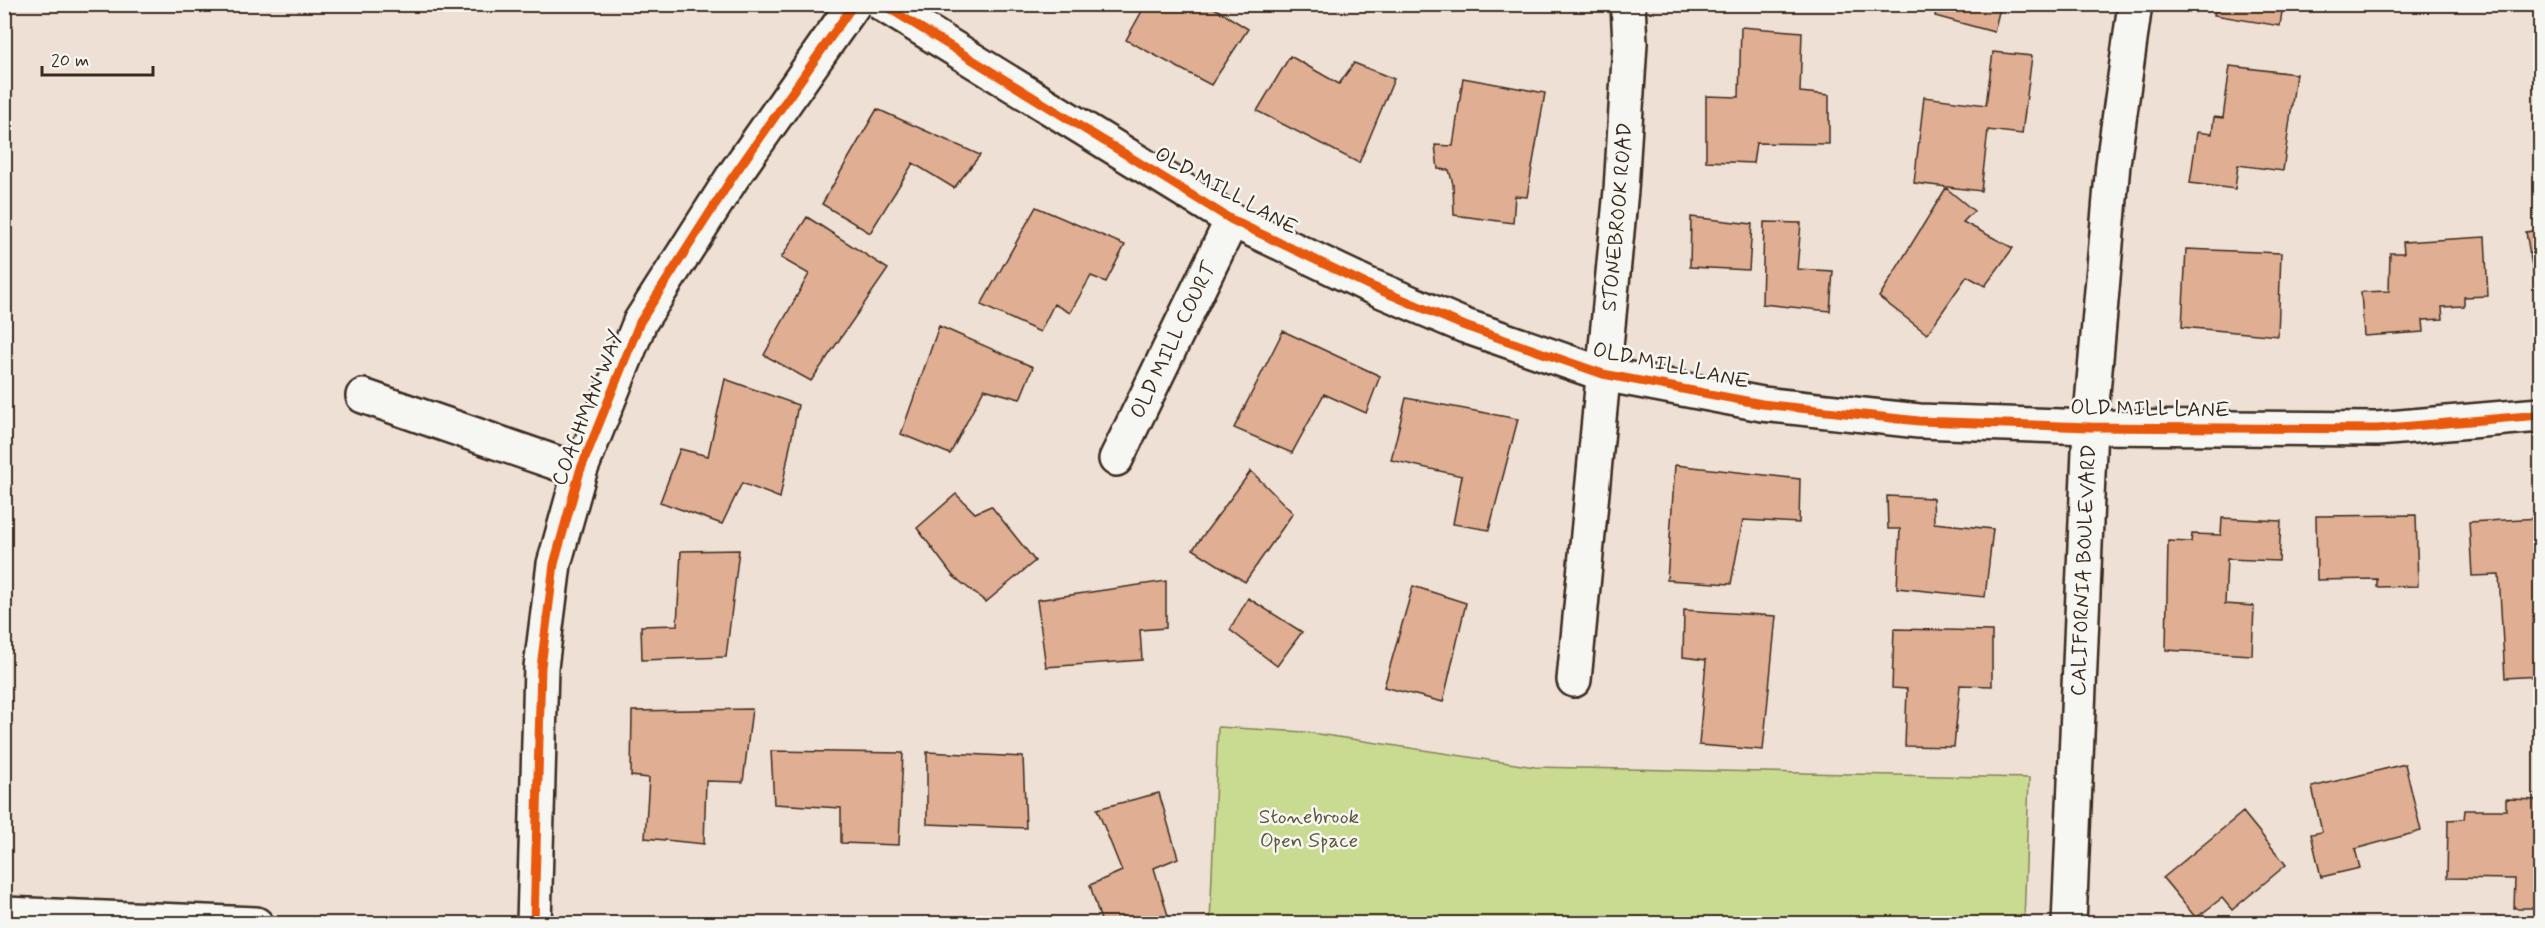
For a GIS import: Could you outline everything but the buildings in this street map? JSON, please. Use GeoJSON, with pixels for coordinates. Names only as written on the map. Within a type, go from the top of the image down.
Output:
{"type":"FeatureCollection","features":[{"type":"Feature","properties":{"kind":"street","name":"COACHMAN WAY"},"geometry":{"type":"LineString","coordinates":[[534,924],[541,667],[554,564],[580,471],[640,322],[732,178],[854,4]]}},
{"type":"Feature","properties":{"kind":"street","name":"OLD MILL LANE"},"geometry":{"type":"LineString","coordinates":[[882,4],[1232,220],[1366,284],[1465,326],[1603,374],[1762,404],[1918,421],[2090,427],[2377,429],[2541,415]]}},
{"type":"Feature","properties":{"kind":"street","name":"STONEBROOK ROAD"},"geometry":{"type":"LineString","coordinates":[[1574,680],[1621,190],[1630,44],[1628,4]]}},
{"type":"Feature","properties":{"kind":"street","name":"CALIFORNIA BOULEVARD"},"geometry":{"type":"LineString","coordinates":[[2069,924],[2090,427],[2113,164],[2135,4]]}},
{"type":"Feature","properties":{"kind":"street","name":"OLD MILL COURT"},"geometry":{"type":"LineString","coordinates":[[1116,459],[1232,220]]}},
{"type":"Feature","properties":{"kind":"street"},"geometry":{"type":"LineString","coordinates":[[363,396],[580,471]]}},
{"type":"Feature","properties":{"kind":"street"},"geometry":{"type":"LineString","coordinates":[[4,914],[256,924]]}},
{"type":"Feature","properties":{"kind":"green space","name":"Stonebrook Open Space"},"geometry":{"type":"Polygon","coordinates":[[[1218,727],[1305,732],[1535,767],[2029,778],[2024,923],[1210,923],[1218,727]]]}},
{"type":"Feature","properties":{"kind":"cycle path"},"geometry":{"type":"LineString","coordinates":[[534,924],[541,667],[554,564],[580,471],[640,322],[732,178],[854,4]]}},
{"type":"Feature","properties":{"kind":"cycle path"},"geometry":{"type":"LineString","coordinates":[[882,4],[1232,220],[1366,284],[1465,326],[1603,374],[1762,404],[1919,421],[2090,427],[2377,429],[2540,415]]}}]}
